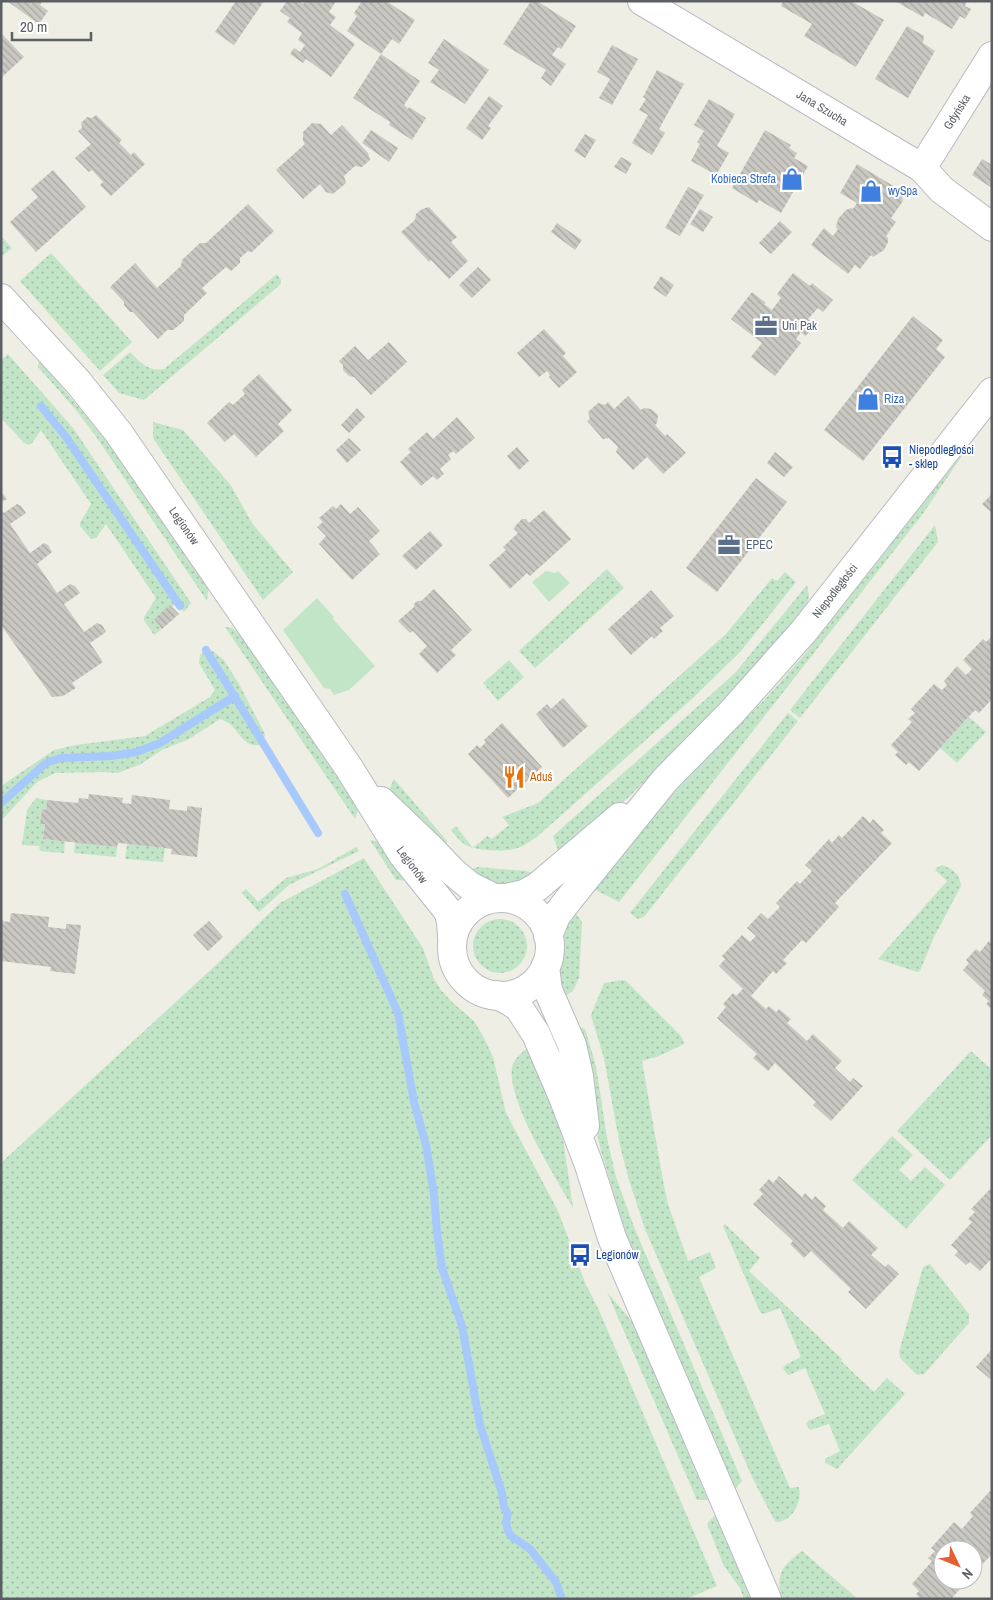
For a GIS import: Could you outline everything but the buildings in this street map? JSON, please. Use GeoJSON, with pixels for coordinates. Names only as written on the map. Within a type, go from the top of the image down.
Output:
{"type":"FeatureCollection","features":[{"type":"Feature","properties":{"kind":"street","name":"Jana Szucha"},"geometry":{"type":"LineString","coordinates":[[642,1],[922,168],[942,190],[992,227]]}},
{"type":"Feature","properties":{"kind":"street","name":"Gdyńska"},"geometry":{"type":"LineString","coordinates":[[922,168],[992,56]]}},
{"type":"Feature","properties":{"kind":"street","name":"Legionów"},"geometry":{"type":"LineString","coordinates":[[1,298],[78,382],[118,432],[349,768],[403,855],[448,910],[452,937]]}},
{"type":"Feature","properties":{"kind":"street","name":"Niepodległości"},"geometry":{"type":"LineString","coordinates":[[500,898],[524,894],[537,887],[665,780],[731,713],[804,631],[992,392]]}},
{"type":"Feature","properties":{"kind":"street","name":"Legionów"},"geometry":{"type":"LineString","coordinates":[[349,768],[453,872],[470,886],[500,898]]}},
{"type":"Feature","properties":{"kind":"street","name":"Niepodległości"},"geometry":{"type":"LineString","coordinates":[[548,936],[556,916],[665,780]]}},
{"type":"Feature","properties":{"kind":"street"},"geometry":{"type":"LineString","coordinates":[[497,996],[509,995],[531,985],[540,976],[545,967],[550,948],[544,923],[535,911],[518,900],[500,898],[482,901],[466,912],[455,928],[452,937],[454,962],[466,982],[475,989],[497,996],[519,1008],[536,1034],[589,1165],[612,1238],[767,1599]]}},
{"type":"Feature","properties":{"kind":"street"},"geometry":{"type":"LineString","coordinates":[[545,967],[548,990],[572,1045],[580,1076],[589,1165]]}},
{"type":"Feature","properties":{"kind":"green space"},"geometry":{"type":"Polygon","coordinates":[[[1,236],[12,248],[1,257],[1,236]]]}},
{"type":"Feature","properties":{"kind":"green space"},"geometry":{"type":"Polygon","coordinates":[[[51,253],[132,342],[100,371],[20,281],[51,253]]]}},
{"type":"Feature","properties":{"kind":"green space"},"geometry":{"type":"Polygon","coordinates":[[[277,274],[281,284],[144,400],[119,393],[103,375],[130,352],[149,368],[164,369],[277,274]]]}},
{"type":"Feature","properties":{"kind":"green space"},"geometry":{"type":"Polygon","coordinates":[[[8,354],[73,428],[191,603],[184,612],[176,603],[172,607],[170,605],[154,619],[162,629],[154,635],[144,617],[156,598],[106,524],[96,538],[91,539],[80,526],[91,504],[41,430],[29,445],[24,443],[1,418],[1,360],[8,354]]]}},
{"type":"Feature","properties":{"kind":"green space"},"geometry":{"type":"Polygon","coordinates":[[[39,360],[105,439],[205,582],[208,590],[207,601],[95,435],[38,367],[39,360]]]}},
{"type":"Feature","properties":{"kind":"green space"},"geometry":{"type":"Polygon","coordinates":[[[153,422],[183,430],[230,484],[252,523],[293,572],[263,600],[153,438],[153,422]]]}},
{"type":"Feature","properties":{"kind":"green space"},"geometry":{"type":"Polygon","coordinates":[[[970,444],[922,515],[619,902],[592,888],[659,808],[768,696],[805,654],[970,444]]]}},
{"type":"Feature","properties":{"kind":"green space"},"geometry":{"type":"Polygon","coordinates":[[[935,525],[938,542],[800,718],[790,710],[935,525]]]}},
{"type":"Feature","properties":{"kind":"green space"},"geometry":{"type":"Polygon","coordinates":[[[607,569],[624,588],[535,668],[519,651],[607,569]]]}},
{"type":"Feature","properties":{"kind":"green space"},"geometry":{"type":"Polygon","coordinates":[[[546,571],[555,573],[558,571],[570,583],[549,602],[532,582],[546,571]]]}},
{"type":"Feature","properties":{"kind":"green space"},"geometry":{"type":"Polygon","coordinates":[[[785,572],[796,582],[741,651],[694,697],[538,836],[514,849],[495,851],[473,848],[487,836],[492,839],[509,825],[502,817],[538,803],[726,634],[772,578],[777,581],[785,572]]]}},
{"type":"Feature","properties":{"kind":"green space"},"geometry":{"type":"Polygon","coordinates":[[[807,585],[809,596],[807,605],[749,676],[629,797],[560,856],[553,836],[735,673],[807,585]]]}},
{"type":"Feature","properties":{"kind":"green space"},"geometry":{"type":"Polygon","coordinates":[[[317,598],[375,666],[349,690],[334,695],[330,689],[324,688],[283,630],[317,598]]]}},
{"type":"Feature","properties":{"kind":"green space"},"geometry":{"type":"Polygon","coordinates":[[[225,627],[232,628],[240,634],[356,805],[358,810],[355,819],[225,627]]]}},
{"type":"Feature","properties":{"kind":"green space"},"geometry":{"type":"Polygon","coordinates":[[[206,650],[213,651],[224,660],[239,684],[265,734],[263,744],[253,745],[248,743],[230,724],[220,719],[189,739],[162,750],[141,764],[118,773],[55,773],[37,782],[1,821],[1,786],[54,750],[76,745],[145,736],[210,697],[215,690],[199,663],[200,655],[206,650]]]}},
{"type":"Feature","properties":{"kind":"green space"},"geometry":{"type":"Polygon","coordinates":[[[509,660],[524,677],[498,701],[483,683],[509,660]]]}},
{"type":"Feature","properties":{"kind":"green space"},"geometry":{"type":"Polygon","coordinates":[[[788,713],[798,721],[644,917],[638,919],[630,913],[788,713]]]}},
{"type":"Feature","properties":{"kind":"green space"},"geometry":{"type":"Polygon","coordinates":[[[969,717],[986,732],[957,763],[940,748],[969,717]]]}},
{"type":"Feature","properties":{"kind":"green space"},"geometry":{"type":"Polygon","coordinates":[[[394,779],[447,841],[446,851],[390,793],[394,779]]]}},
{"type":"Feature","properties":{"kind":"green space"},"geometry":{"type":"Polygon","coordinates":[[[36,798],[47,800],[46,810],[42,809],[40,823],[45,824],[43,839],[65,841],[64,853],[40,851],[39,846],[22,845],[27,810],[36,798]]]}},
{"type":"Feature","properties":{"kind":"green space"},"geometry":{"type":"Polygon","coordinates":[[[456,826],[473,848],[463,843],[451,830],[456,826]]]}},
{"type":"Feature","properties":{"kind":"green space"},"geometry":{"type":"Polygon","coordinates":[[[370,840],[381,842],[413,881],[396,880],[370,840]]]}},
{"type":"Feature","properties":{"kind":"green space"},"geometry":{"type":"Polygon","coordinates":[[[75,842],[117,847],[116,857],[74,853],[75,842]]]}},
{"type":"Feature","properties":{"kind":"green space"},"geometry":{"type":"Polygon","coordinates":[[[127,844],[165,848],[163,862],[125,859],[127,844]]]}},
{"type":"Feature","properties":{"kind":"green space"},"geometry":{"type":"Polygon","coordinates":[[[356,847],[359,851],[289,885],[259,912],[242,893],[246,889],[258,902],[286,878],[318,869],[356,847]]]}},
{"type":"Feature","properties":{"kind":"green space"},"geometry":{"type":"Polygon","coordinates":[[[364,858],[423,948],[434,979],[441,990],[474,1021],[483,1036],[493,1057],[506,1113],[558,1211],[586,1285],[598,1308],[717,1586],[686,1599],[1,1599],[1,1163],[218,963],[280,903],[364,858]]]}},
{"type":"Feature","properties":{"kind":"green space"},"geometry":{"type":"Polygon","coordinates":[[[942,865],[955,873],[959,878],[961,886],[934,937],[920,971],[917,972],[878,959],[947,881],[935,870],[942,865]]]}},
{"type":"Feature","properties":{"kind":"green space"},"geometry":{"type":"Polygon","coordinates":[[[478,867],[526,871],[541,875],[502,887],[464,871],[478,867]]]}},
{"type":"Feature","properties":{"kind":"green space"},"geometry":{"type":"Polygon","coordinates":[[[572,908],[582,922],[579,978],[573,991],[560,1000],[556,967],[560,941],[572,908]]]}},
{"type":"Feature","properties":{"kind":"green space"},"geometry":{"type":"Polygon","coordinates":[[[495,919],[505,919],[515,923],[523,931],[527,946],[523,961],[515,969],[505,973],[495,973],[485,969],[477,961],[473,951],[473,941],[477,931],[485,923],[495,919]]]}},
{"type":"Feature","properties":{"kind":"green space"},"geometry":{"type":"Polygon","coordinates":[[[626,981],[681,1036],[684,1043],[659,1056],[642,1061],[664,1186],[668,1204],[688,1261],[710,1252],[716,1268],[699,1277],[790,1488],[799,1487],[799,1499],[795,1510],[782,1521],[776,1522],[752,1477],[645,1229],[629,1180],[620,1146],[604,1058],[591,1015],[604,983],[626,981]]]}},
{"type":"Feature","properties":{"kind":"green space"},"geometry":{"type":"Polygon","coordinates":[[[572,1024],[585,1029],[596,1066],[607,1138],[616,1177],[634,1227],[742,1481],[735,1489],[625,1231],[601,1151],[572,1024]]]}},
{"type":"Feature","properties":{"kind":"green space"},"geometry":{"type":"Polygon","coordinates":[[[531,1044],[560,1118],[573,1208],[534,1139],[517,1100],[512,1082],[513,1064],[531,1044]]]}},
{"type":"Feature","properties":{"kind":"green space"},"geometry":{"type":"Polygon","coordinates":[[[971,1051],[992,1070],[992,1135],[950,1180],[897,1131],[971,1051]]]}},
{"type":"Feature","properties":{"kind":"green space"},"geometry":{"type":"Polygon","coordinates":[[[892,1136],[913,1155],[899,1170],[911,1181],[925,1167],[945,1185],[906,1229],[852,1180],[892,1136]]]}},
{"type":"Feature","properties":{"kind":"green space"},"geometry":{"type":"Polygon","coordinates":[[[725,1224],[760,1258],[749,1271],[842,1359],[841,1361],[874,1392],[887,1378],[905,1394],[837,1469],[825,1463],[825,1459],[840,1451],[829,1424],[810,1430],[806,1424],[808,1421],[825,1414],[805,1368],[789,1375],[783,1368],[785,1365],[801,1357],[780,1308],[764,1314],[760,1312],[723,1226],[725,1224]]]}},
{"type":"Feature","properties":{"kind":"green space"},"geometry":{"type":"Polygon","coordinates":[[[930,1264],[969,1314],[969,1323],[924,1374],[917,1375],[900,1358],[899,1352],[923,1267],[930,1264]]]}},
{"type":"Feature","properties":{"kind":"green space"},"geometry":{"type":"Polygon","coordinates":[[[607,1292],[633,1323],[708,1500],[697,1500],[607,1292]]]}},
{"type":"Feature","properties":{"kind":"green space"},"geometry":{"type":"Polygon","coordinates":[[[715,1515],[751,1599],[744,1599],[740,1588],[724,1566],[707,1524],[715,1515]]]}},
{"type":"Feature","properties":{"kind":"green space"},"geometry":{"type":"Polygon","coordinates":[[[802,1551],[858,1599],[783,1599],[779,1584],[782,1571],[802,1551]]]}},
{"type":"Feature","properties":{"kind":"waterway"},"geometry":{"type":"LineString","coordinates":[[41,406],[66,437],[180,606]]}},
{"type":"Feature","properties":{"kind":"waterway"},"geometry":{"type":"LineString","coordinates":[[206,650],[318,833]]}},
{"type":"Feature","properties":{"kind":"waterway"},"geometry":{"type":"LineString","coordinates":[[1,803],[46,763],[61,758],[111,756],[137,752],[160,743],[235,696]]}},
{"type":"Feature","properties":{"kind":"waterway"},"geometry":{"type":"LineString","coordinates":[[345,894],[398,1013],[414,1102],[426,1145],[434,1194],[442,1268],[462,1326],[480,1425],[502,1493],[504,1507],[508,1514],[506,1521],[508,1531],[512,1537],[530,1549],[556,1582],[562,1599]]}},
{"type":"Feature","properties":{"kind":"place","name":"Kobieca Strefa"},"geometry":{"type":"Point","coordinates":[792,179]}},
{"type":"Feature","properties":{"kind":"place","name":"wySpa"},"geometry":{"type":"Point","coordinates":[871,191]}},
{"type":"Feature","properties":{"kind":"place","name":"Uni Pak"},"geometry":{"type":"Point","coordinates":[766,326]}},
{"type":"Feature","properties":{"kind":"place","name":"Riza"},"geometry":{"type":"Point","coordinates":[868,399]}},
{"type":"Feature","properties":{"kind":"place","name":"Niepodległości - sklep"},"geometry":{"type":"Point","coordinates":[892,457]}},
{"type":"Feature","properties":{"kind":"place","name":"EPEC"},"geometry":{"type":"Point","coordinates":[729,545]}},
{"type":"Feature","properties":{"kind":"place","name":"Aduś"},"geometry":{"type":"Point","coordinates":[514,777]}},
{"type":"Feature","properties":{"kind":"place","name":"Legionów"},"geometry":{"type":"Point","coordinates":[580,1255]}}]}
